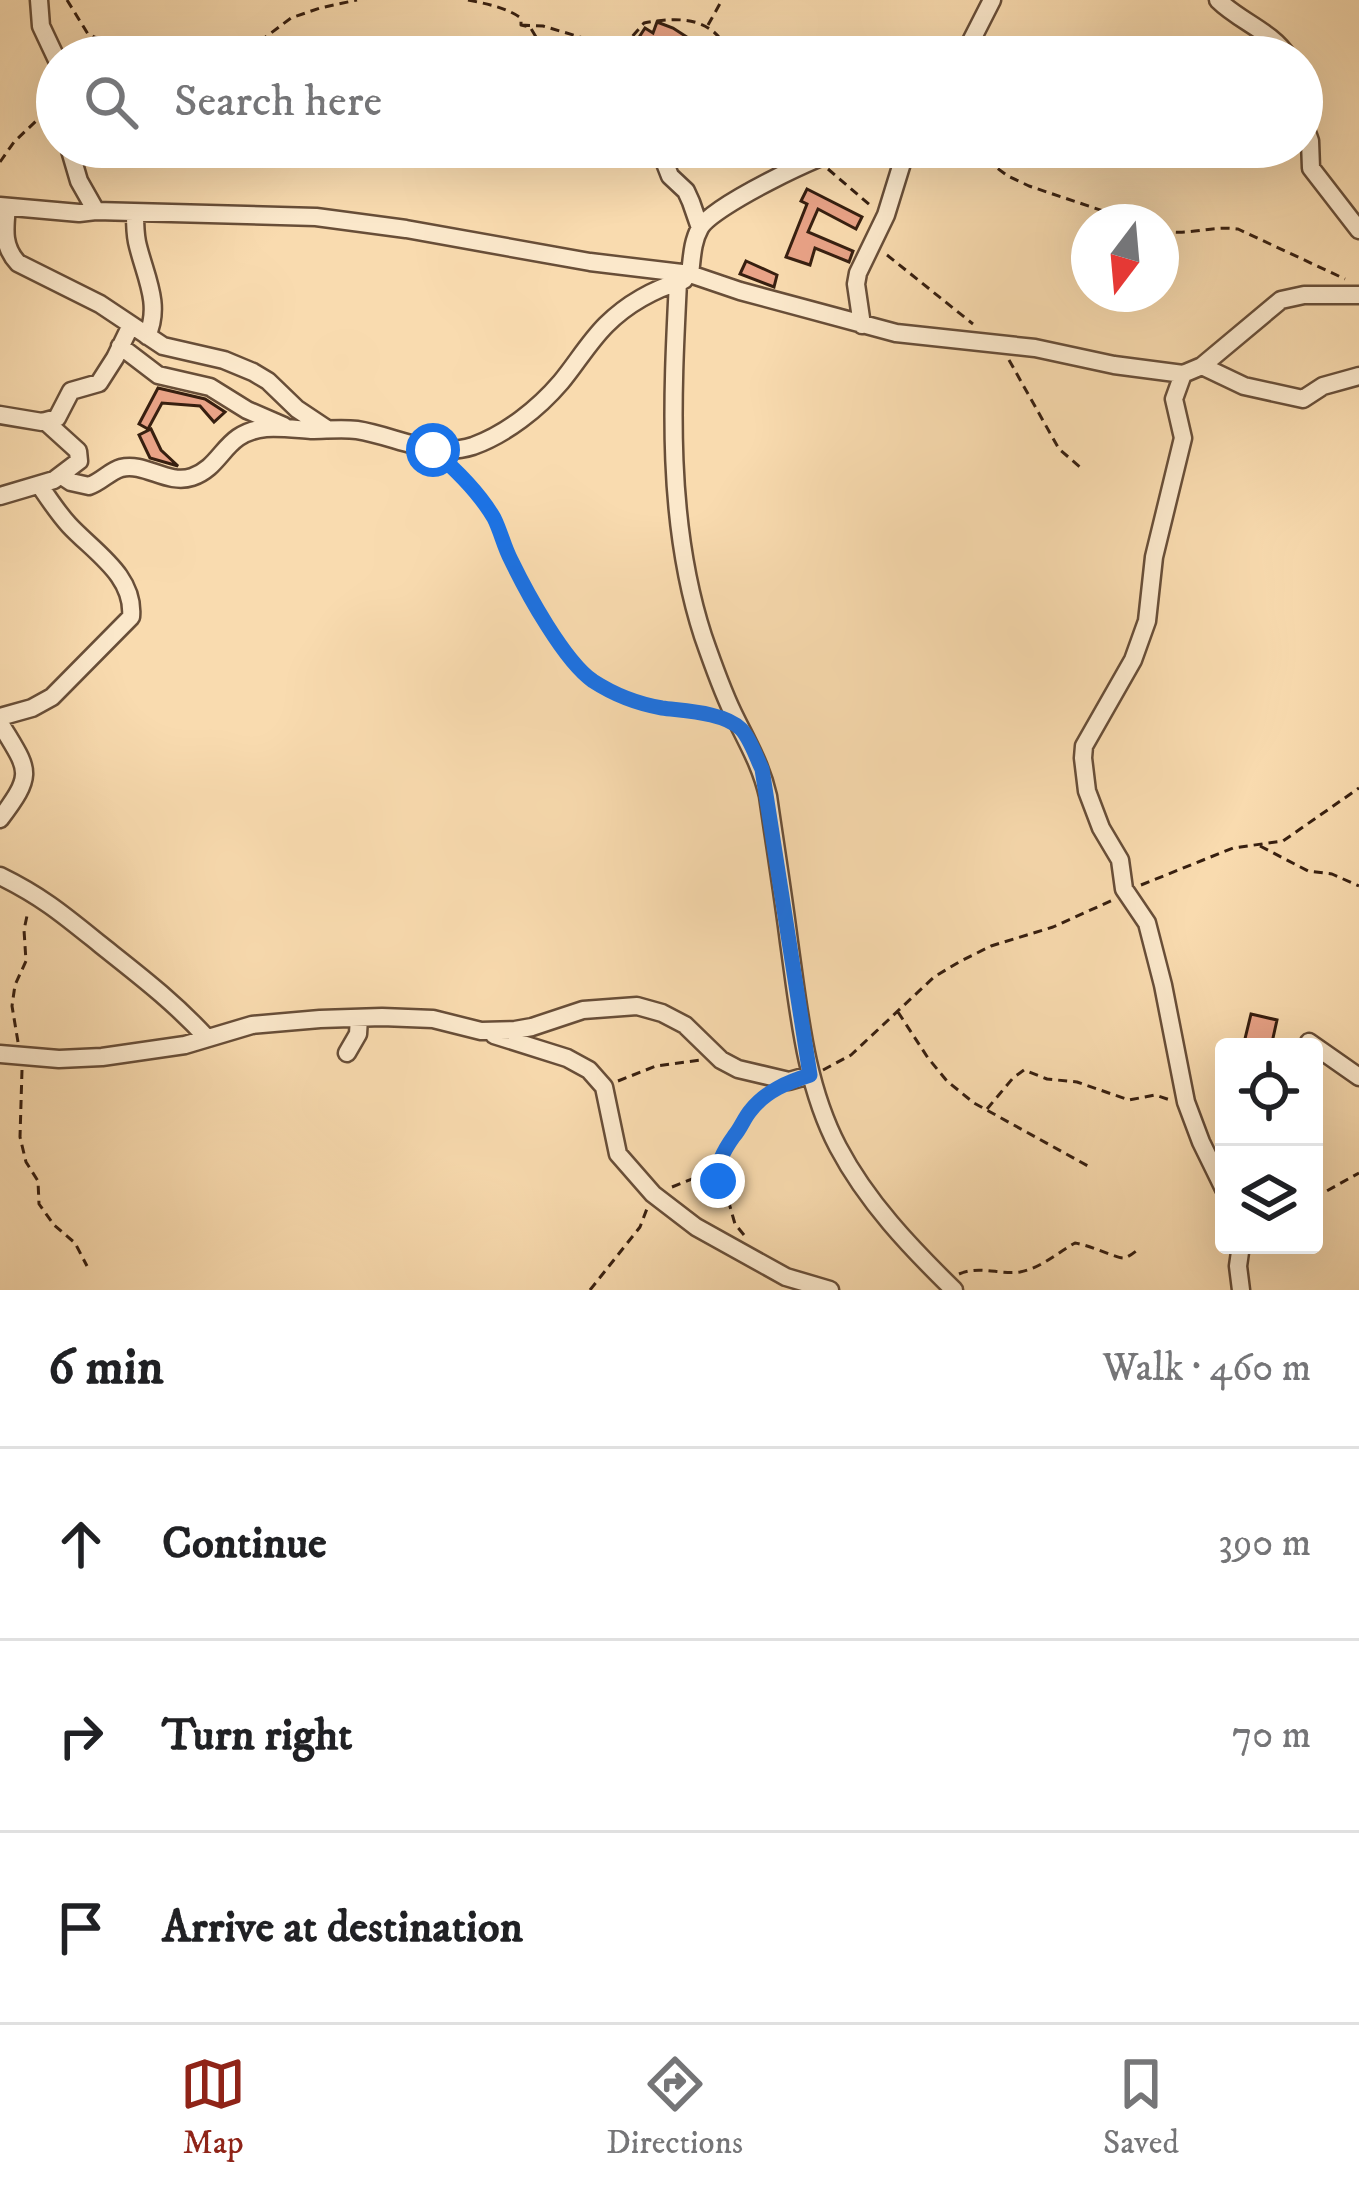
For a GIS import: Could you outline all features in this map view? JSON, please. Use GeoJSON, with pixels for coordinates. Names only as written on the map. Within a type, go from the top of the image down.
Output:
{"type":"FeatureCollection","features":[{"type":"Feature","properties":{"kind":"street"},"geometry":{"type":"LineString","coordinates":[[39,0],[45,36]]}},
{"type":"Feature","properties":{"kind":"street"},"geometry":{"type":"LineString","coordinates":[[973,36],[992,0]]}},
{"type":"Feature","properties":{"kind":"street"},"geometry":{"type":"LineString","coordinates":[[1218,0],[1267,36]]}},
{"type":"Feature","properties":{"kind":"street"},"geometry":{"type":"LineString","coordinates":[[75,168],[96,211]]}},
{"type":"Feature","properties":{"kind":"street"},"geometry":{"type":"LineString","coordinates":[[667,168],[686,191],[700,228]]}},
{"type":"Feature","properties":{"kind":"street"},"geometry":{"type":"LineString","coordinates":[[796,168],[705,220],[694,243],[672,395],[679,527],[701,632],[721,687],[762,769],[769,796],[810,1075],[836,1143],[858,1182],[949,1286]]}},
{"type":"Feature","properties":{"kind":"street"},"geometry":{"type":"LineString","coordinates":[[862,325],[856,284],[901,168]]}},
{"type":"Feature","properties":{"kind":"street"},"geometry":{"type":"LineString","coordinates":[[1311,168],[1359,230]]}},
{"type":"Feature","properties":{"kind":"street"},"geometry":{"type":"LineString","coordinates":[[328,430],[253,372],[164,346],[100,304],[18,263],[6,242],[3,206],[80,213],[316,217],[406,229],[688,278],[896,333],[1034,348],[1184,374],[1202,366],[1281,301],[1357,291]]}},
{"type":"Feature","properties":{"kind":"street"},"geometry":{"type":"LineString","coordinates":[[135,213],[136,238],[154,313],[147,336]]}},
{"type":"Feature","properties":{"kind":"street"},"geometry":{"type":"LineString","coordinates":[[62,476],[89,486],[127,467],[181,480],[199,475],[239,435],[269,428],[359,431],[433,450],[474,446],[519,422],[558,385],[609,322],[646,294],[688,278]]}},
{"type":"Feature","properties":{"kind":"street"},"geometry":{"type":"LineString","coordinates":[[0,415],[46,422],[57,418],[71,391],[99,383],[131,325]]}},
{"type":"Feature","properties":{"kind":"street"},"geometry":{"type":"LineString","coordinates":[[120,346],[158,375],[210,387],[290,429]]}},
{"type":"Feature","properties":{"kind":"street"},"geometry":{"type":"LineString","coordinates":[[1202,366],[1244,386],[1303,399],[1323,386],[1359,376]]}},
{"type":"Feature","properties":{"kind":"street"},"geometry":{"type":"LineString","coordinates":[[1184,374],[1174,399],[1183,439],[1154,557],[1147,621],[1133,660],[1084,746],[1083,758],[1087,791],[1120,860],[1124,889],[1147,923],[1180,1083],[1215,1169]]}},
{"type":"Feature","properties":{"kind":"street"},"geometry":{"type":"LineString","coordinates":[[0,496],[62,476],[80,460],[80,454],[46,422]]}},
{"type":"Feature","properties":{"kind":"street"},"geometry":{"type":"LineString","coordinates":[[0,819],[22,789],[26,771],[0,720],[52,697],[131,617],[132,601],[125,583],[67,523],[40,485]]}},
{"type":"Feature","properties":{"kind":"street"},"geometry":{"type":"LineString","coordinates":[[0,876],[36,893],[164,994],[207,1037]]}},
{"type":"Feature","properties":{"kind":"street"},"geometry":{"type":"LineString","coordinates":[[482,1030],[532,1027],[583,1010],[637,1006],[685,1025],[721,1060],[738,1069],[789,1081],[810,1075]]}},
{"type":"Feature","properties":{"kind":"street"},"geometry":{"type":"LineString","coordinates":[[347,1053],[358,1034],[359,1018]]}},
{"type":"Feature","properties":{"kind":"street"},"geometry":{"type":"LineString","coordinates":[[10,1054],[101,1057],[185,1045],[252,1025],[359,1018],[433,1019],[482,1030],[589,1070],[604,1087],[617,1154],[653,1194],[696,1227],[786,1277],[830,1290]]}},
{"type":"Feature","properties":{"kind":"street"},"geometry":{"type":"LineString","coordinates":[[1323,1052],[1359,1077]]}},
{"type":"Feature","properties":{"kind":"street"},"geometry":{"type":"LineString","coordinates":[[1240,1254],[1242,1290]]}},
{"type":"Feature","properties":{"kind":"path"},"geometry":{"type":"LineString","coordinates":[[67,0],[92,36]]}},
{"type":"Feature","properties":{"kind":"path"},"geometry":{"type":"LineString","coordinates":[[267,36],[291,18],[357,0]]}},
{"type":"Feature","properties":{"kind":"path"},"geometry":{"type":"LineString","coordinates":[[468,0],[505,9],[521,18],[521,25]]}},
{"type":"Feature","properties":{"kind":"path"},"geometry":{"type":"LineString","coordinates":[[707,26],[722,0]]}},
{"type":"Feature","properties":{"kind":"path"},"geometry":{"type":"LineString","coordinates":[[632,36],[644,23],[682,20],[707,26],[720,36]]}},
{"type":"Feature","properties":{"kind":"path"},"geometry":{"type":"LineString","coordinates":[[521,25],[578,36]]}},
{"type":"Feature","properties":{"kind":"path"},"geometry":{"type":"LineString","coordinates":[[521,25],[535,36]]}},
{"type":"Feature","properties":{"kind":"path"},"geometry":{"type":"LineString","coordinates":[[0,162],[36,121]]}},
{"type":"Feature","properties":{"kind":"path"},"geometry":{"type":"LineString","coordinates":[[825,168],[874,210]]}},
{"type":"Feature","properties":{"kind":"path"},"geometry":{"type":"LineString","coordinates":[[997,168],[1029,186],[1082,204]]}},
{"type":"Feature","properties":{"kind":"path"},"geometry":{"type":"LineString","coordinates":[[1179,234],[1238,229],[1342,276],[1357,291]]}},
{"type":"Feature","properties":{"kind":"path"},"geometry":{"type":"LineString","coordinates":[[873,238],[890,260],[1000,345],[1059,449],[1080,467]]}},
{"type":"Feature","properties":{"kind":"path"},"geometry":{"type":"LineString","coordinates":[[433,450],[490,512],[509,558],[574,664],[593,681],[624,697],[724,720],[741,729]]}},
{"type":"Feature","properties":{"kind":"path"},"geometry":{"type":"LineString","coordinates":[[810,1075],[851,1055],[934,977],[959,962],[1122,897],[1124,889],[1151,883],[1233,848],[1292,837],[1359,788]]}},
{"type":"Feature","properties":{"kind":"path"},"geometry":{"type":"LineString","coordinates":[[1258,846],[1308,871],[1332,874],[1359,886]]}},
{"type":"Feature","properties":{"kind":"path"},"geometry":{"type":"LineString","coordinates":[[36,893],[24,924],[26,961],[12,1006],[10,1054],[22,1069],[20,1137],[26,1162],[38,1181],[39,1204],[54,1226],[75,1243],[87,1266]]}},
{"type":"Feature","properties":{"kind":"path"},"geometry":{"type":"LineString","coordinates":[[898,1012],[947,1081],[986,1110],[1088,1166]]}},
{"type":"Feature","properties":{"kind":"path"},"geometry":{"type":"LineString","coordinates":[[604,1087],[656,1066],[721,1060]]}},
{"type":"Feature","properties":{"kind":"path"},"geometry":{"type":"LineString","coordinates":[[986,1110],[1024,1070],[1129,1100],[1155,1095],[1188,1108]]}},
{"type":"Feature","properties":{"kind":"path"},"geometry":{"type":"LineString","coordinates":[[746,1237],[735,1224],[718,1181],[719,1164],[751,1110],[789,1081]]}},
{"type":"Feature","properties":{"kind":"path"},"geometry":{"type":"LineString","coordinates":[[590,1290],[640,1227],[653,1194],[719,1164]]}},
{"type":"Feature","properties":{"kind":"path"},"geometry":{"type":"LineString","coordinates":[[1323,1193],[1359,1173]]}},
{"type":"Feature","properties":{"kind":"path"},"geometry":{"type":"LineString","coordinates":[[949,1286],[973,1269],[1025,1271],[1075,1243],[1122,1258],[1140,1248]]}},
{"type":"Feature","properties":{"kind":"building"},"geometry":{"type":"Polygon","coordinates":[[[657,22],[685,36],[640,36],[645,28],[653,33],[657,22]]]}},
{"type":"Feature","properties":{"kind":"building"},"geometry":{"type":"Polygon","coordinates":[[[807,189],[862,217],[856,229],[818,209],[808,232],[853,251],[849,262],[815,248],[810,265],[786,257],[807,204],[801,201],[807,189]]]}},
{"type":"Feature","properties":{"kind":"building"},"geometry":{"type":"Polygon","coordinates":[[[746,261],[777,275],[774,287],[740,274],[746,261]]]}},
{"type":"Feature","properties":{"kind":"building"},"geometry":{"type":"Polygon","coordinates":[[[158,388],[205,399],[225,412],[214,422],[200,406],[162,403],[148,429],[139,424],[158,388]]]}},
{"type":"Feature","properties":{"kind":"building"},"geometry":{"type":"Polygon","coordinates":[[[151,429],[161,450],[178,466],[150,458],[139,435],[151,429]]]}},
{"type":"Feature","properties":{"kind":"building"},"geometry":{"type":"Polygon","coordinates":[[[1251,1014],[1277,1020],[1273,1038],[1245,1038],[1251,1014]]]}},
{"type":"Feature","properties":{"kind":"route"},"geometry":{"type":"LineString","coordinates":[[433,450],[490,512],[509,558],[574,664],[593,681],[624,697],[724,720],[741,729],[762,769],[810,1075],[789,1081],[751,1110],[727,1145],[718,1181]]}}]}
